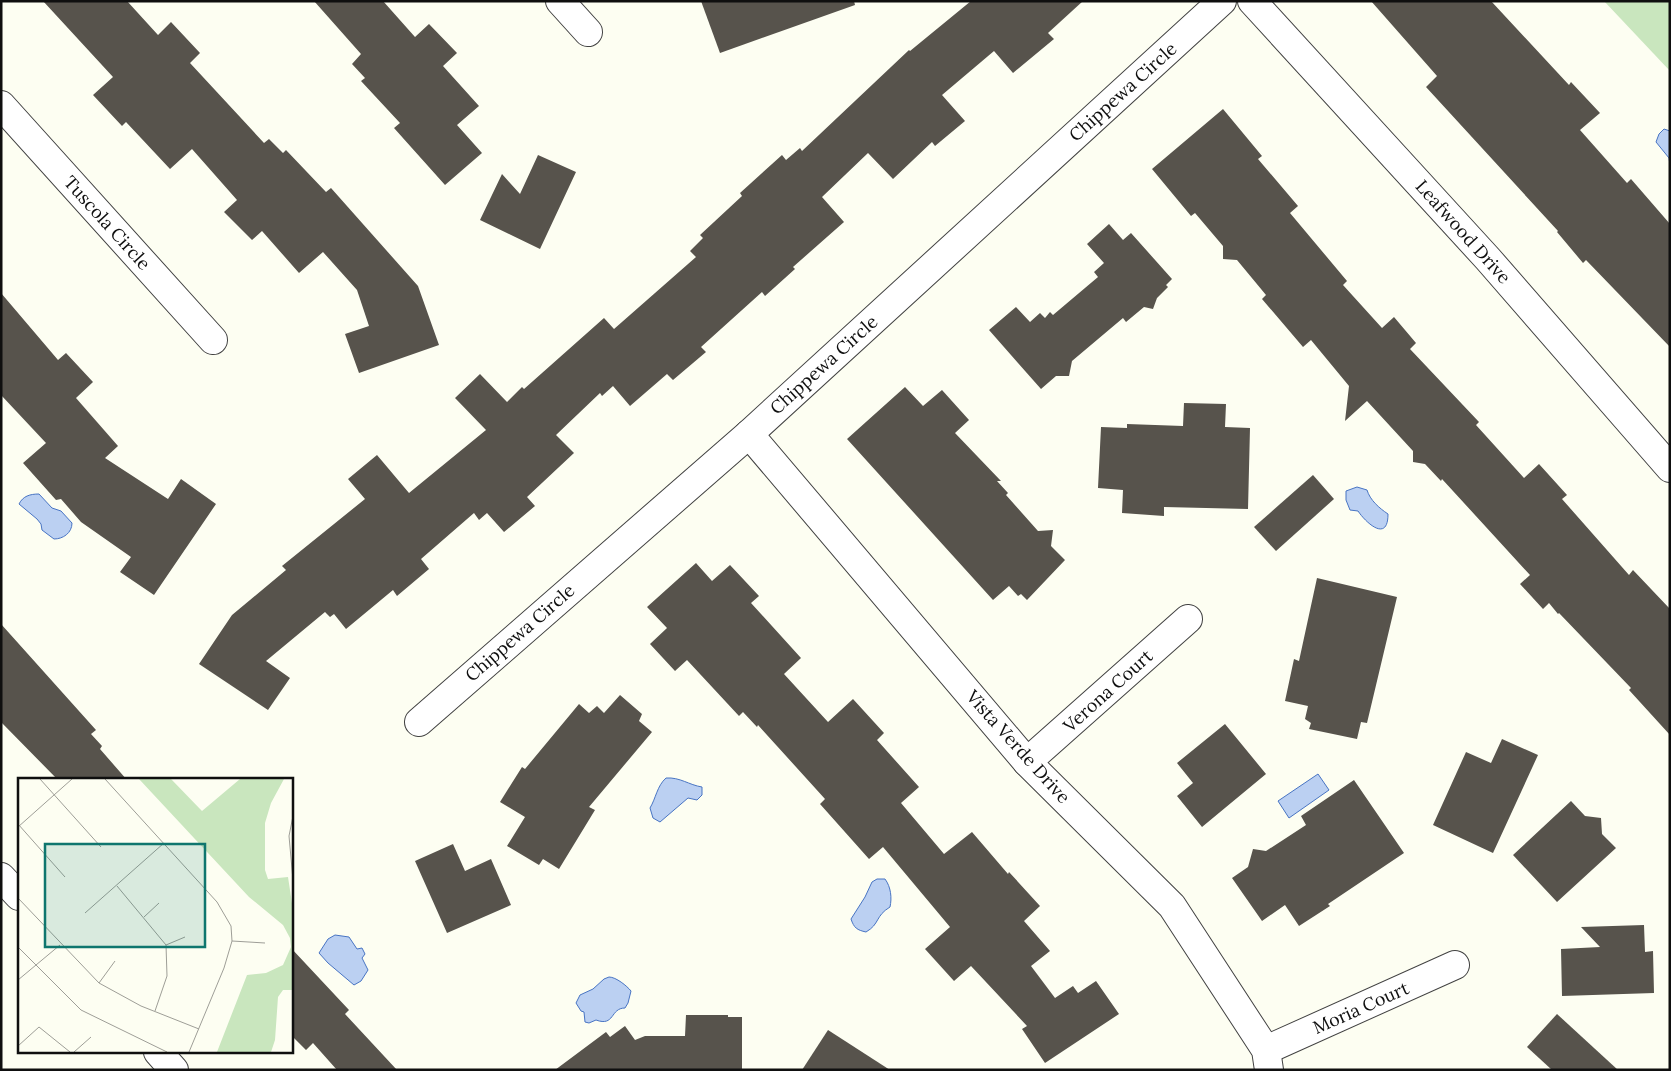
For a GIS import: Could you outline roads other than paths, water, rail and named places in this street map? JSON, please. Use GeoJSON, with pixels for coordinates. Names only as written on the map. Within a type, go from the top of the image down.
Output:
{"type":"FeatureCollection","features":[{"type":"Feature","properties":{"kind":"street"},"geometry":{"type":"LineString","coordinates":[[560,1],[588,32]]}},
{"type":"Feature","properties":{"kind":"street","name":"Chippewa Circle"},"geometry":{"type":"LineString","coordinates":[[419,722],[749,434],[1222,1]]}},
{"type":"Feature","properties":{"kind":"street","name":"Leafwood Drive"},"geometry":{"type":"LineString","coordinates":[[1252,1],[1488,260],[1670,468]]}},
{"type":"Feature","properties":{"kind":"street","name":"Tuscola Circle"},"geometry":{"type":"LineString","coordinates":[[1,106],[213,340]]}},
{"type":"Feature","properties":{"kind":"street","name":"Vista Verde Drive"},"geometry":{"type":"LineString","coordinates":[[749,434],[1028,762],[1172,906],[1268,1060]]}},
{"type":"Feature","properties":{"kind":"street","name":"Verona Court"},"geometry":{"type":"LineString","coordinates":[[1028,762],[1188,619]]}},
{"type":"Feature","properties":{"kind":"street"},"geometry":{"type":"LineString","coordinates":[[1,877],[18,895]]}},
{"type":"Feature","properties":{"kind":"street","name":"Moria Court"},"geometry":{"type":"LineString","coordinates":[[1268,1060],[1455,965]]}},
{"type":"Feature","properties":{"kind":"water"},"geometry":{"type":"Polygon","coordinates":[[[1664,129],[1670,131],[1670,165],[1669,158],[1656,142],[1659,134],[1664,129]]]}},
{"type":"Feature","properties":{"kind":"water"},"geometry":{"type":"Polygon","coordinates":[[[1357,487],[1367,490],[1375,503],[1388,514],[1387,523],[1381,529],[1371,525],[1358,511],[1350,510],[1346,500],[1346,491],[1357,487]]]}},
{"type":"Feature","properties":{"kind":"water"},"geometry":{"type":"Polygon","coordinates":[[[39,494],[52,508],[61,511],[72,523],[72,527],[64,537],[54,539],[42,530],[41,524],[37,519],[19,504],[27,496],[39,494]]]}},
{"type":"Feature","properties":{"kind":"water"},"geometry":{"type":"Polygon","coordinates":[[[1318,774],[1329,790],[1289,818],[1278,801],[1318,774]]]}},
{"type":"Feature","properties":{"kind":"water"},"geometry":{"type":"Polygon","coordinates":[[[666,778],[702,787],[702,795],[697,800],[688,798],[660,822],[653,818],[650,808],[666,778]]]}},
{"type":"Feature","properties":{"kind":"water"},"geometry":{"type":"Polygon","coordinates":[[[877,879],[885,879],[889,885],[890,907],[885,910],[874,926],[866,932],[856,928],[851,919],[872,882],[877,879]]]}},
{"type":"Feature","properties":{"kind":"water"},"geometry":{"type":"Polygon","coordinates":[[[335,935],[349,937],[357,949],[362,948],[365,954],[362,958],[368,970],[361,981],[354,985],[319,953],[328,939],[335,935]]]}},
{"type":"Feature","properties":{"kind":"water"},"geometry":{"type":"Polygon","coordinates":[[[609,977],[618,980],[631,991],[628,1003],[625,1008],[617,1011],[606,1021],[585,1022],[584,1012],[581,1011],[576,1003],[580,995],[593,989],[609,977]]]}}]}
